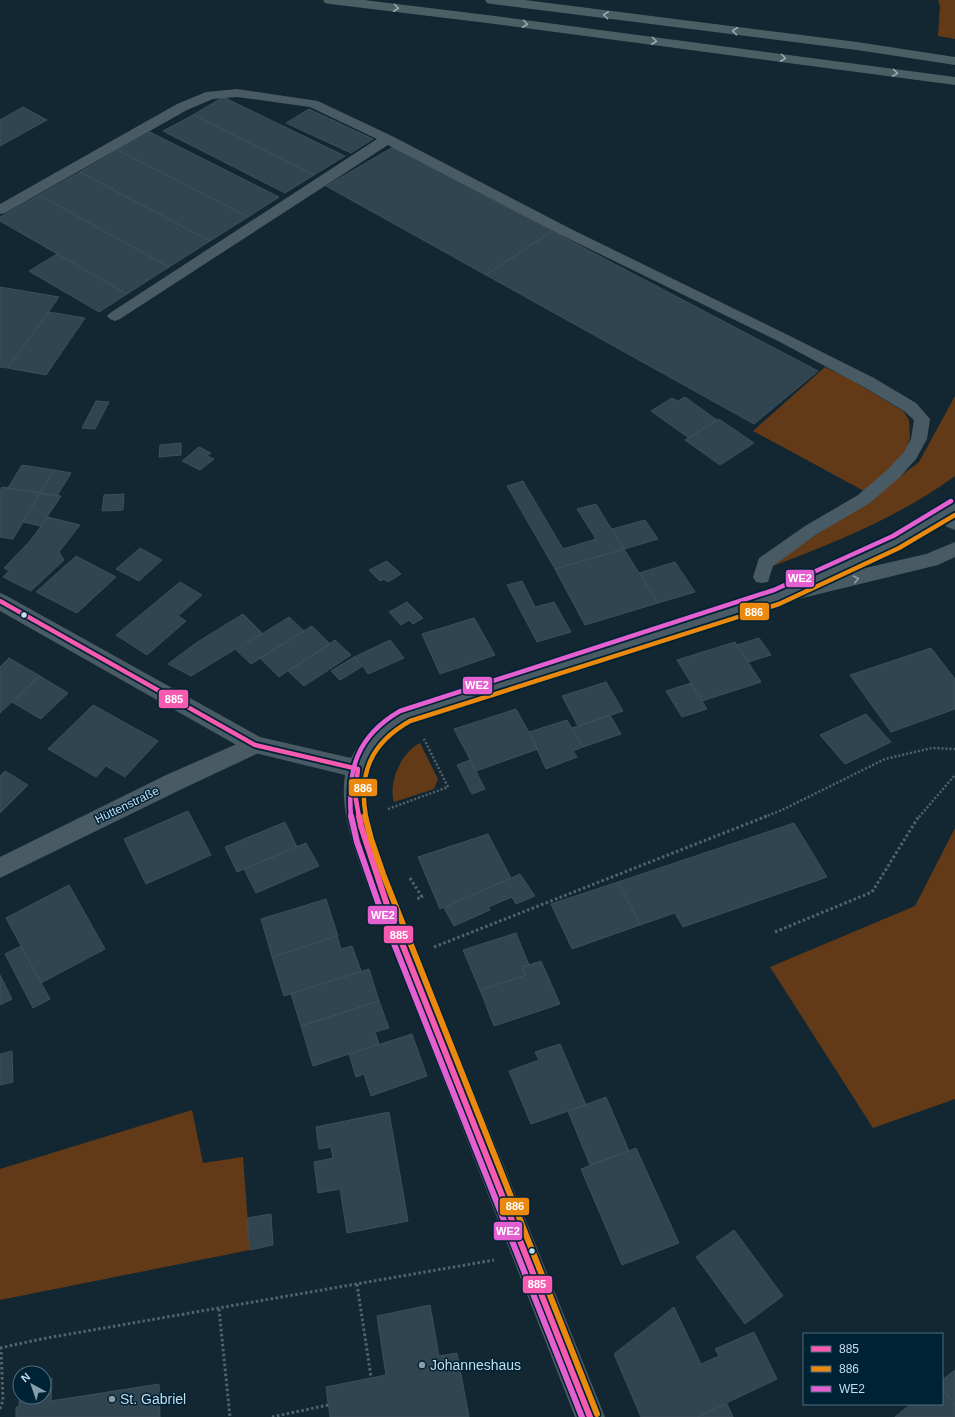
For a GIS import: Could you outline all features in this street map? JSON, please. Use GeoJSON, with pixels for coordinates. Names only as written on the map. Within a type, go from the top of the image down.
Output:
{"type":"FeatureCollection","features":[{"type":"Feature","properties":{"kind":"highway"},"geometry":{"type":"LineString","coordinates":[[330,0],[510,22],[955,81]]}},
{"type":"Feature","properties":{"kind":"highway"},"geometry":{"type":"LineString","coordinates":[[492,0],[849,45],[955,60]]}},
{"type":"Feature","properties":{"kind":"street"},"geometry":{"type":"LineString","coordinates":[[777,597],[951,515]]}},
{"type":"Feature","properties":{"kind":"street"},"geometry":{"type":"LineString","coordinates":[[590,1417],[388,908],[360,826],[355,794],[358,769],[371,743],[396,721],[420,710],[777,597],[931,560],[955,549]]}},
{"type":"Feature","properties":{"kind":"street"},"geometry":{"type":"LineString","coordinates":[[0,601],[255,745],[358,769]]}},
{"type":"Feature","properties":{"kind":"street","name":"Hüttenstraße"},"geometry":{"type":"LineString","coordinates":[[0,868],[174,782],[255,745]]}},
{"type":"Feature","properties":{"kind":"lane"},"geometry":{"type":"LineString","coordinates":[[0,210],[182,107],[211,95],[237,93],[313,104],[387,139],[566,232],[785,339],[861,378],[910,407],[922,419],[919,440],[910,455],[894,473],[864,499],[811,530],[765,563],[762,577]]}},
{"type":"Feature","properties":{"kind":"lane"},"geometry":{"type":"LineString","coordinates":[[115,316],[387,139]]}},
{"type":"Feature","properties":{"kind":"path"},"geometry":{"type":"LineString","coordinates":[[388,809],[448,787],[422,735]]}},
{"type":"Feature","properties":{"kind":"path"},"geometry":{"type":"LineString","coordinates":[[458,937],[782,810],[885,759],[932,748],[955,749]]}},
{"type":"Feature","properties":{"kind":"path"},"geometry":{"type":"LineString","coordinates":[[775,932],[872,892],[920,815],[955,775]]}},
{"type":"Feature","properties":{"kind":"path"},"geometry":{"type":"LineString","coordinates":[[406,871],[422,897]]}},
{"type":"Feature","properties":{"kind":"path"},"geometry":{"type":"LineString","coordinates":[[0,1409],[3,1400],[1,1348],[41,1339],[525,1255]]}},
{"type":"Feature","properties":{"kind":"path"},"geometry":{"type":"LineString","coordinates":[[357,1284],[371,1377]]}},
{"type":"Feature","properties":{"kind":"path"},"geometry":{"type":"LineString","coordinates":[[219,1309],[230,1417]]}},
{"type":"Feature","properties":{"kind":"path"},"geometry":{"type":"LineString","coordinates":[[272,1417],[328,1404]]}},
{"type":"Feature","properties":{"kind":"shaded area"},"geometry":{"type":"Polygon","coordinates":[[[938,0],[955,0],[955,39],[938,36],[940,7],[938,0]]]}},
{"type":"Feature","properties":{"kind":"shaded area"},"geometry":{"type":"Polygon","coordinates":[[[825,367],[850,379],[903,411],[909,420],[910,438],[905,454],[864,491],[753,431],[825,367]]]}},
{"type":"Feature","properties":{"kind":"shaded area"},"geometry":{"type":"Polygon","coordinates":[[[955,396],[955,476],[912,504],[890,516],[844,538],[773,566],[789,553],[874,496],[919,462],[955,396]]]}},
{"type":"Feature","properties":{"kind":"shaded area"},"geometry":{"type":"Polygon","coordinates":[[[420,743],[438,779],[434,789],[394,802],[393,786],[398,769],[407,753],[420,743]]]}},
{"type":"Feature","properties":{"kind":"shaded area"},"geometry":{"type":"Polygon","coordinates":[[[955,828],[955,1099],[873,1128],[770,967],[915,906],[955,828]]]}},
{"type":"Feature","properties":{"kind":"shaded area"},"geometry":{"type":"Polygon","coordinates":[[[192,1110],[203,1163],[243,1157],[250,1250],[0,1300],[0,1169],[192,1110]]]}},
{"type":"Feature","properties":{"kind":"building"},"geometry":{"type":"Polygon","coordinates":[[[223,97],[345,156],[314,175],[193,115],[223,97]]]}},
{"type":"Feature","properties":{"kind":"building"},"geometry":{"type":"Polygon","coordinates":[[[23,107],[47,120],[0,146],[0,120],[23,107]]]}},
{"type":"Feature","properties":{"kind":"building"},"geometry":{"type":"Polygon","coordinates":[[[309,109],[373,139],[351,153],[286,123],[309,109]]]}},
{"type":"Feature","properties":{"kind":"building"},"geometry":{"type":"Polygon","coordinates":[[[193,115],[314,175],[285,193],[163,131],[193,115]]]}},
{"type":"Feature","properties":{"kind":"building"},"geometry":{"type":"Polygon","coordinates":[[[150,132],[279,197],[248,217],[118,150],[150,132]]]}},
{"type":"Feature","properties":{"kind":"building"},"geometry":{"type":"Polygon","coordinates":[[[393,147],[552,231],[486,275],[326,186],[393,147]]]}},
{"type":"Feature","properties":{"kind":"building"},"geometry":{"type":"Polygon","coordinates":[[[118,150],[248,217],[210,241],[80,172],[118,150]]]}},
{"type":"Feature","properties":{"kind":"building"},"geometry":{"type":"Polygon","coordinates":[[[80,172],[210,241],[169,267],[39,195],[80,172]]]}},
{"type":"Feature","properties":{"kind":"building"},"geometry":{"type":"Polygon","coordinates":[[[39,195],[169,267],[127,294],[0,221],[0,217],[39,195]]]}},
{"type":"Feature","properties":{"kind":"building"},"geometry":{"type":"Polygon","coordinates":[[[552,231],[818,371],[754,424],[486,275],[552,231]]]}},
{"type":"Feature","properties":{"kind":"building"},"geometry":{"type":"Polygon","coordinates":[[[57,254],[127,294],[99,312],[29,271],[57,254]]]}},
{"type":"Feature","properties":{"kind":"building"},"geometry":{"type":"Polygon","coordinates":[[[0,287],[59,297],[8,368],[0,367],[0,287]]]}},
{"type":"Feature","properties":{"kind":"building"},"geometry":{"type":"Polygon","coordinates":[[[49,312],[85,318],[46,375],[8,368],[49,312]]]}},
{"type":"Feature","properties":{"kind":"building"},"geometry":{"type":"Polygon","coordinates":[[[685,397],[717,420],[689,438],[651,411],[672,398],[678,401],[685,397]]]}},
{"type":"Feature","properties":{"kind":"building"},"geometry":{"type":"Polygon","coordinates":[[[96,401],[109,402],[95,429],[82,428],[96,401]]]}},
{"type":"Feature","properties":{"kind":"building"},"geometry":{"type":"Polygon","coordinates":[[[719,419],[754,443],[720,465],[685,440],[719,419]]]}},
{"type":"Feature","properties":{"kind":"building"},"geometry":{"type":"Polygon","coordinates":[[[181,443],[181,455],[159,457],[160,445],[181,443]]]}},
{"type":"Feature","properties":{"kind":"building"},"geometry":{"type":"Polygon","coordinates":[[[199,447],[211,453],[207,456],[214,459],[200,470],[182,461],[199,447]]]}},
{"type":"Feature","properties":{"kind":"building"},"geometry":{"type":"Polygon","coordinates":[[[22,465],[54,470],[40,493],[8,488],[22,465]]]}},
{"type":"Feature","properties":{"kind":"building"},"geometry":{"type":"Polygon","coordinates":[[[54,470],[71,473],[57,496],[40,493],[54,470]]]}},
{"type":"Feature","properties":{"kind":"building"},"geometry":{"type":"Polygon","coordinates":[[[523,481],[563,549],[596,539],[577,509],[596,504],[624,549],[555,569],[507,486],[523,481]]]}},
{"type":"Feature","properties":{"kind":"building"},"geometry":{"type":"Polygon","coordinates":[[[2,487],[40,493],[13,539],[0,537],[0,491],[2,487]]]}},
{"type":"Feature","properties":{"kind":"building"},"geometry":{"type":"Polygon","coordinates":[[[40,493],[61,496],[41,526],[23,522],[40,493]]]}},
{"type":"Feature","properties":{"kind":"building"},"geometry":{"type":"Polygon","coordinates":[[[124,494],[123,510],[102,511],[104,495],[124,494]]]}},
{"type":"Feature","properties":{"kind":"building"},"geometry":{"type":"Polygon","coordinates":[[[48,517],[80,525],[59,552],[64,560],[31,591],[3,577],[9,571],[4,568],[29,542],[48,517]]]}},
{"type":"Feature","properties":{"kind":"building"},"geometry":{"type":"Polygon","coordinates":[[[645,520],[658,539],[624,549],[612,529],[645,520]]]}},
{"type":"Feature","properties":{"kind":"building"},"geometry":{"type":"Polygon","coordinates":[[[140,548],[162,560],[139,581],[116,569],[140,548]]]}},
{"type":"Feature","properties":{"kind":"building"},"geometry":{"type":"Polygon","coordinates":[[[624,549],[658,603],[585,625],[555,569],[624,549]]]}},
{"type":"Feature","properties":{"kind":"building"},"geometry":{"type":"Polygon","coordinates":[[[76,556],[116,577],[77,613],[36,592],[76,556]]]}},
{"type":"Feature","properties":{"kind":"building"},"geometry":{"type":"Polygon","coordinates":[[[387,561],[401,574],[388,582],[384,579],[380,581],[369,570],[387,561]]]}},
{"type":"Feature","properties":{"kind":"building"},"geometry":{"type":"Polygon","coordinates":[[[675,562],[695,592],[658,603],[639,573],[675,562]]]}},
{"type":"Feature","properties":{"kind":"building"},"geometry":{"type":"Polygon","coordinates":[[[522,581],[535,607],[554,602],[571,632],[537,642],[507,585],[522,581]]]}},
{"type":"Feature","properties":{"kind":"building"},"geometry":{"type":"Polygon","coordinates":[[[180,582],[202,595],[178,616],[186,621],[147,655],[116,635],[180,582]]]}},
{"type":"Feature","properties":{"kind":"building"},"geometry":{"type":"Polygon","coordinates":[[[407,602],[423,618],[413,624],[409,620],[401,625],[389,612],[407,602]]]}},
{"type":"Feature","properties":{"kind":"building"},"geometry":{"type":"Polygon","coordinates":[[[243,614],[262,633],[191,676],[168,664],[196,643],[243,614]]]}},
{"type":"Feature","properties":{"kind":"building"},"geometry":{"type":"Polygon","coordinates":[[[289,617],[304,631],[251,664],[236,650],[289,617]]]}},
{"type":"Feature","properties":{"kind":"building"},"geometry":{"type":"Polygon","coordinates":[[[474,618],[495,655],[440,674],[422,634],[474,618]]]}},
{"type":"Feature","properties":{"kind":"building"},"geometry":{"type":"Polygon","coordinates":[[[312,626],[330,644],[279,677],[260,658],[312,626]]]}},
{"type":"Feature","properties":{"kind":"building"},"geometry":{"type":"Polygon","coordinates":[[[759,638],[771,655],[748,662],[737,645],[759,638]]]}},
{"type":"Feature","properties":{"kind":"building"},"geometry":{"type":"Polygon","coordinates":[[[335,640],[351,655],[304,686],[288,671],[335,640]]]}},
{"type":"Feature","properties":{"kind":"building"},"geometry":{"type":"Polygon","coordinates":[[[390,640],[404,658],[368,674],[363,666],[354,657],[390,640]]]}},
{"type":"Feature","properties":{"kind":"building"},"geometry":{"type":"Polygon","coordinates":[[[735,642],[761,682],[702,701],[677,660],[735,642]]]}},
{"type":"Feature","properties":{"kind":"building"},"geometry":{"type":"Polygon","coordinates":[[[931,648],[955,679],[955,709],[891,732],[850,675],[931,648]]]}},
{"type":"Feature","properties":{"kind":"building"},"geometry":{"type":"Polygon","coordinates":[[[354,657],[363,666],[340,680],[331,671],[354,657]]]}},
{"type":"Feature","properties":{"kind":"building"},"geometry":{"type":"Polygon","coordinates":[[[9,658],[40,676],[0,713],[0,667],[9,658]]]}},
{"type":"Feature","properties":{"kind":"building"},"geometry":{"type":"Polygon","coordinates":[[[40,676],[68,693],[41,719],[12,702],[40,676]]]}},
{"type":"Feature","properties":{"kind":"building"},"geometry":{"type":"Polygon","coordinates":[[[606,682],[623,711],[578,726],[562,696],[606,682]]]}},
{"type":"Feature","properties":{"kind":"building"},"geometry":{"type":"Polygon","coordinates":[[[691,683],[707,709],[682,717],[666,691],[691,683]]]}},
{"type":"Feature","properties":{"kind":"building"},"geometry":{"type":"Polygon","coordinates":[[[93,705],[158,741],[125,777],[106,766],[96,777],[48,749],[93,705]]]}},
{"type":"Feature","properties":{"kind":"building"},"geometry":{"type":"Polygon","coordinates":[[[516,709],[538,749],[476,771],[454,729],[516,709]]]}},
{"type":"Feature","properties":{"kind":"building"},"geometry":{"type":"Polygon","coordinates":[[[866,714],[891,742],[845,764],[820,735],[866,714]]]}},
{"type":"Feature","properties":{"kind":"building"},"geometry":{"type":"Polygon","coordinates":[[[610,715],[621,734],[583,747],[572,728],[610,715]]]}},
{"type":"Feature","properties":{"kind":"building"},"geometry":{"type":"Polygon","coordinates":[[[567,720],[583,747],[573,751],[577,757],[546,769],[529,732],[567,720]]]}},
{"type":"Feature","properties":{"kind":"building"},"geometry":{"type":"Polygon","coordinates":[[[470,760],[485,789],[472,794],[457,765],[470,760]]]}},
{"type":"Feature","properties":{"kind":"building"},"geometry":{"type":"Polygon","coordinates":[[[5,771],[28,785],[0,813],[0,776],[5,771]]]}},
{"type":"Feature","properties":{"kind":"building"},"geometry":{"type":"Polygon","coordinates":[[[188,811],[211,855],[146,884],[124,839],[188,811]]]}},
{"type":"Feature","properties":{"kind":"building"},"geometry":{"type":"Polygon","coordinates":[[[285,822],[297,847],[237,872],[225,847],[285,822]]]}},
{"type":"Feature","properties":{"kind":"building"},"geometry":{"type":"Polygon","coordinates":[[[794,823],[827,877],[683,927],[675,913],[640,925],[618,882],[794,823]]]}},
{"type":"Feature","properties":{"kind":"building"},"geometry":{"type":"Polygon","coordinates":[[[488,834],[511,878],[440,909],[418,857],[488,834]]]}},
{"type":"Feature","properties":{"kind":"building"},"geometry":{"type":"Polygon","coordinates":[[[306,843],[319,866],[256,893],[244,869],[306,843]]]}},
{"type":"Feature","properties":{"kind":"building"},"geometry":{"type":"Polygon","coordinates":[[[520,874],[535,896],[516,904],[512,897],[488,907],[490,910],[454,926],[444,908],[520,874]]]}},
{"type":"Feature","properties":{"kind":"building"},"geometry":{"type":"Polygon","coordinates":[[[618,882],[640,925],[572,949],[551,904],[618,882]]]}},
{"type":"Feature","properties":{"kind":"building"},"geometry":{"type":"Polygon","coordinates":[[[69,885],[105,949],[41,983],[6,918],[69,885]]]}},
{"type":"Feature","properties":{"kind":"building"},"geometry":{"type":"Polygon","coordinates":[[[326,899],[338,936],[272,957],[261,919],[326,899]]]}},
{"type":"Feature","properties":{"kind":"building"},"geometry":{"type":"Polygon","coordinates":[[[516,933],[529,965],[522,967],[526,975],[480,990],[463,950],[516,933]]]}},
{"type":"Feature","properties":{"kind":"building"},"geometry":{"type":"Polygon","coordinates":[[[337,936],[341,949],[352,946],[361,971],[284,996],[272,957],[337,936]]]}},
{"type":"Feature","properties":{"kind":"building"},"geometry":{"type":"Polygon","coordinates":[[[21,946],[50,999],[33,1008],[5,954],[21,946]]]}},
{"type":"Feature","properties":{"kind":"building"},"geometry":{"type":"Polygon","coordinates":[[[541,961],[560,1004],[494,1026],[480,990],[526,975],[522,967],[541,961]]]}},
{"type":"Feature","properties":{"kind":"building"},"geometry":{"type":"Polygon","coordinates":[[[369,969],[379,1001],[301,1026],[291,994],[369,969]]]}},
{"type":"Feature","properties":{"kind":"building"},"geometry":{"type":"Polygon","coordinates":[[[0,975],[12,999],[0,1005],[0,975]]]}},
{"type":"Feature","properties":{"kind":"building"},"geometry":{"type":"Polygon","coordinates":[[[379,1001],[389,1028],[375,1032],[379,1044],[313,1066],[301,1026],[379,1001]]]}},
{"type":"Feature","properties":{"kind":"building"},"geometry":{"type":"Polygon","coordinates":[[[412,1034],[427,1076],[371,1096],[364,1074],[356,1077],[349,1054],[412,1034]]]}},
{"type":"Feature","properties":{"kind":"building"},"geometry":{"type":"Polygon","coordinates":[[[560,1044],[586,1105],[531,1124],[509,1071],[539,1060],[535,1052],[560,1044]]]}},
{"type":"Feature","properties":{"kind":"building"},"geometry":{"type":"Polygon","coordinates":[[[12,1051],[13,1082],[0,1085],[0,1054],[12,1051]]]}},
{"type":"Feature","properties":{"kind":"building"},"geometry":{"type":"Polygon","coordinates":[[[606,1097],[629,1151],[590,1165],[568,1111],[606,1097]]]}},
{"type":"Feature","properties":{"kind":"building"},"geometry":{"type":"Polygon","coordinates":[[[389,1112],[408,1221],[347,1233],[340,1189],[318,1193],[314,1162],[333,1158],[331,1147],[319,1149],[316,1127],[389,1112]]]}},
{"type":"Feature","properties":{"kind":"building"},"geometry":{"type":"Polygon","coordinates":[[[636,1148],[679,1243],[622,1265],[581,1169],[636,1148]]]}},
{"type":"Feature","properties":{"kind":"building"},"geometry":{"type":"Polygon","coordinates":[[[271,1214],[273,1245],[250,1250],[247,1218],[271,1214]]]}},
{"type":"Feature","properties":{"kind":"building"},"geometry":{"type":"Polygon","coordinates":[[[734,1230],[783,1296],[745,1324],[696,1257],[734,1230]]]}},
{"type":"Feature","properties":{"kind":"building","name":"Johanneshaus"},"geometry":{"type":"Polygon","coordinates":[[[430,1305],[439,1356],[457,1353],[469,1417],[330,1417],[326,1387],[386,1375],[377,1316],[430,1305]]]}},
{"type":"Feature","properties":{"kind":"building"},"geometry":{"type":"Polygon","coordinates":[[[674,1307],[701,1364],[719,1356],[715,1349],[754,1332],[777,1379],[697,1417],[641,1417],[614,1354],[674,1307]]]}},
{"type":"Feature","properties":{"kind":"building"},"geometry":{"type":"Polygon","coordinates":[[[955,1370],[955,1405],[943,1389],[943,1379],[955,1370]]]}},
{"type":"Feature","properties":{"kind":"building","name":"St. Gabriel"},"geometry":{"type":"Polygon","coordinates":[[[159,1384],[160,1417],[16,1417],[16,1407],[19,1407],[19,1405],[52,1405],[52,1401],[159,1384]]]}},
{"type":"Feature","properties":{"kind":"building"},"geometry":{"type":"Polygon","coordinates":[[[943,1389],[955,1405],[955,1417],[895,1417],[910,1405],[943,1405],[943,1389]]]}},
{"type":"Feature","properties":{"kind":"building"},"geometry":{"type":"Polygon","coordinates":[[[727,1404],[733,1417],[697,1417],[727,1404]]]}},
{"type":"Feature","properties":{"kind":"transit line","name":"WE2"},"geometry":{"type":"LineString","coordinates":[[582,1417],[381,911],[357,842],[351,818],[349,794],[351,772],[360,750],[375,730],[385,721],[404,709],[774,590],[893,536],[951,501]]}},
{"type":"Feature","properties":{"kind":"transit line","name":"886"},"geometry":{"type":"LineString","coordinates":[[597,1414],[383,874],[366,822],[363,804],[363,787],[366,770],[373,754],[385,739],[410,721],[779,604],[899,548],[955,515]]}},
{"type":"Feature","properties":{"kind":"transit line","name":"885"},"geometry":{"type":"LineString","coordinates":[[0,601],[255,745],[358,769]]}},
{"type":"Feature","properties":{"kind":"transit line","name":"885"},"geometry":{"type":"LineString","coordinates":[[358,769],[355,794],[361,826],[388,908],[590,1417]]}},
{"type":"Feature","properties":{"kind":"place","name":"Johanneshaus"},"geometry":{"type":"Point","coordinates":[422,1365]}},
{"type":"Feature","properties":{"kind":"place","name":"St. Gabriel"},"geometry":{"type":"Point","coordinates":[112,1399]}}]}
